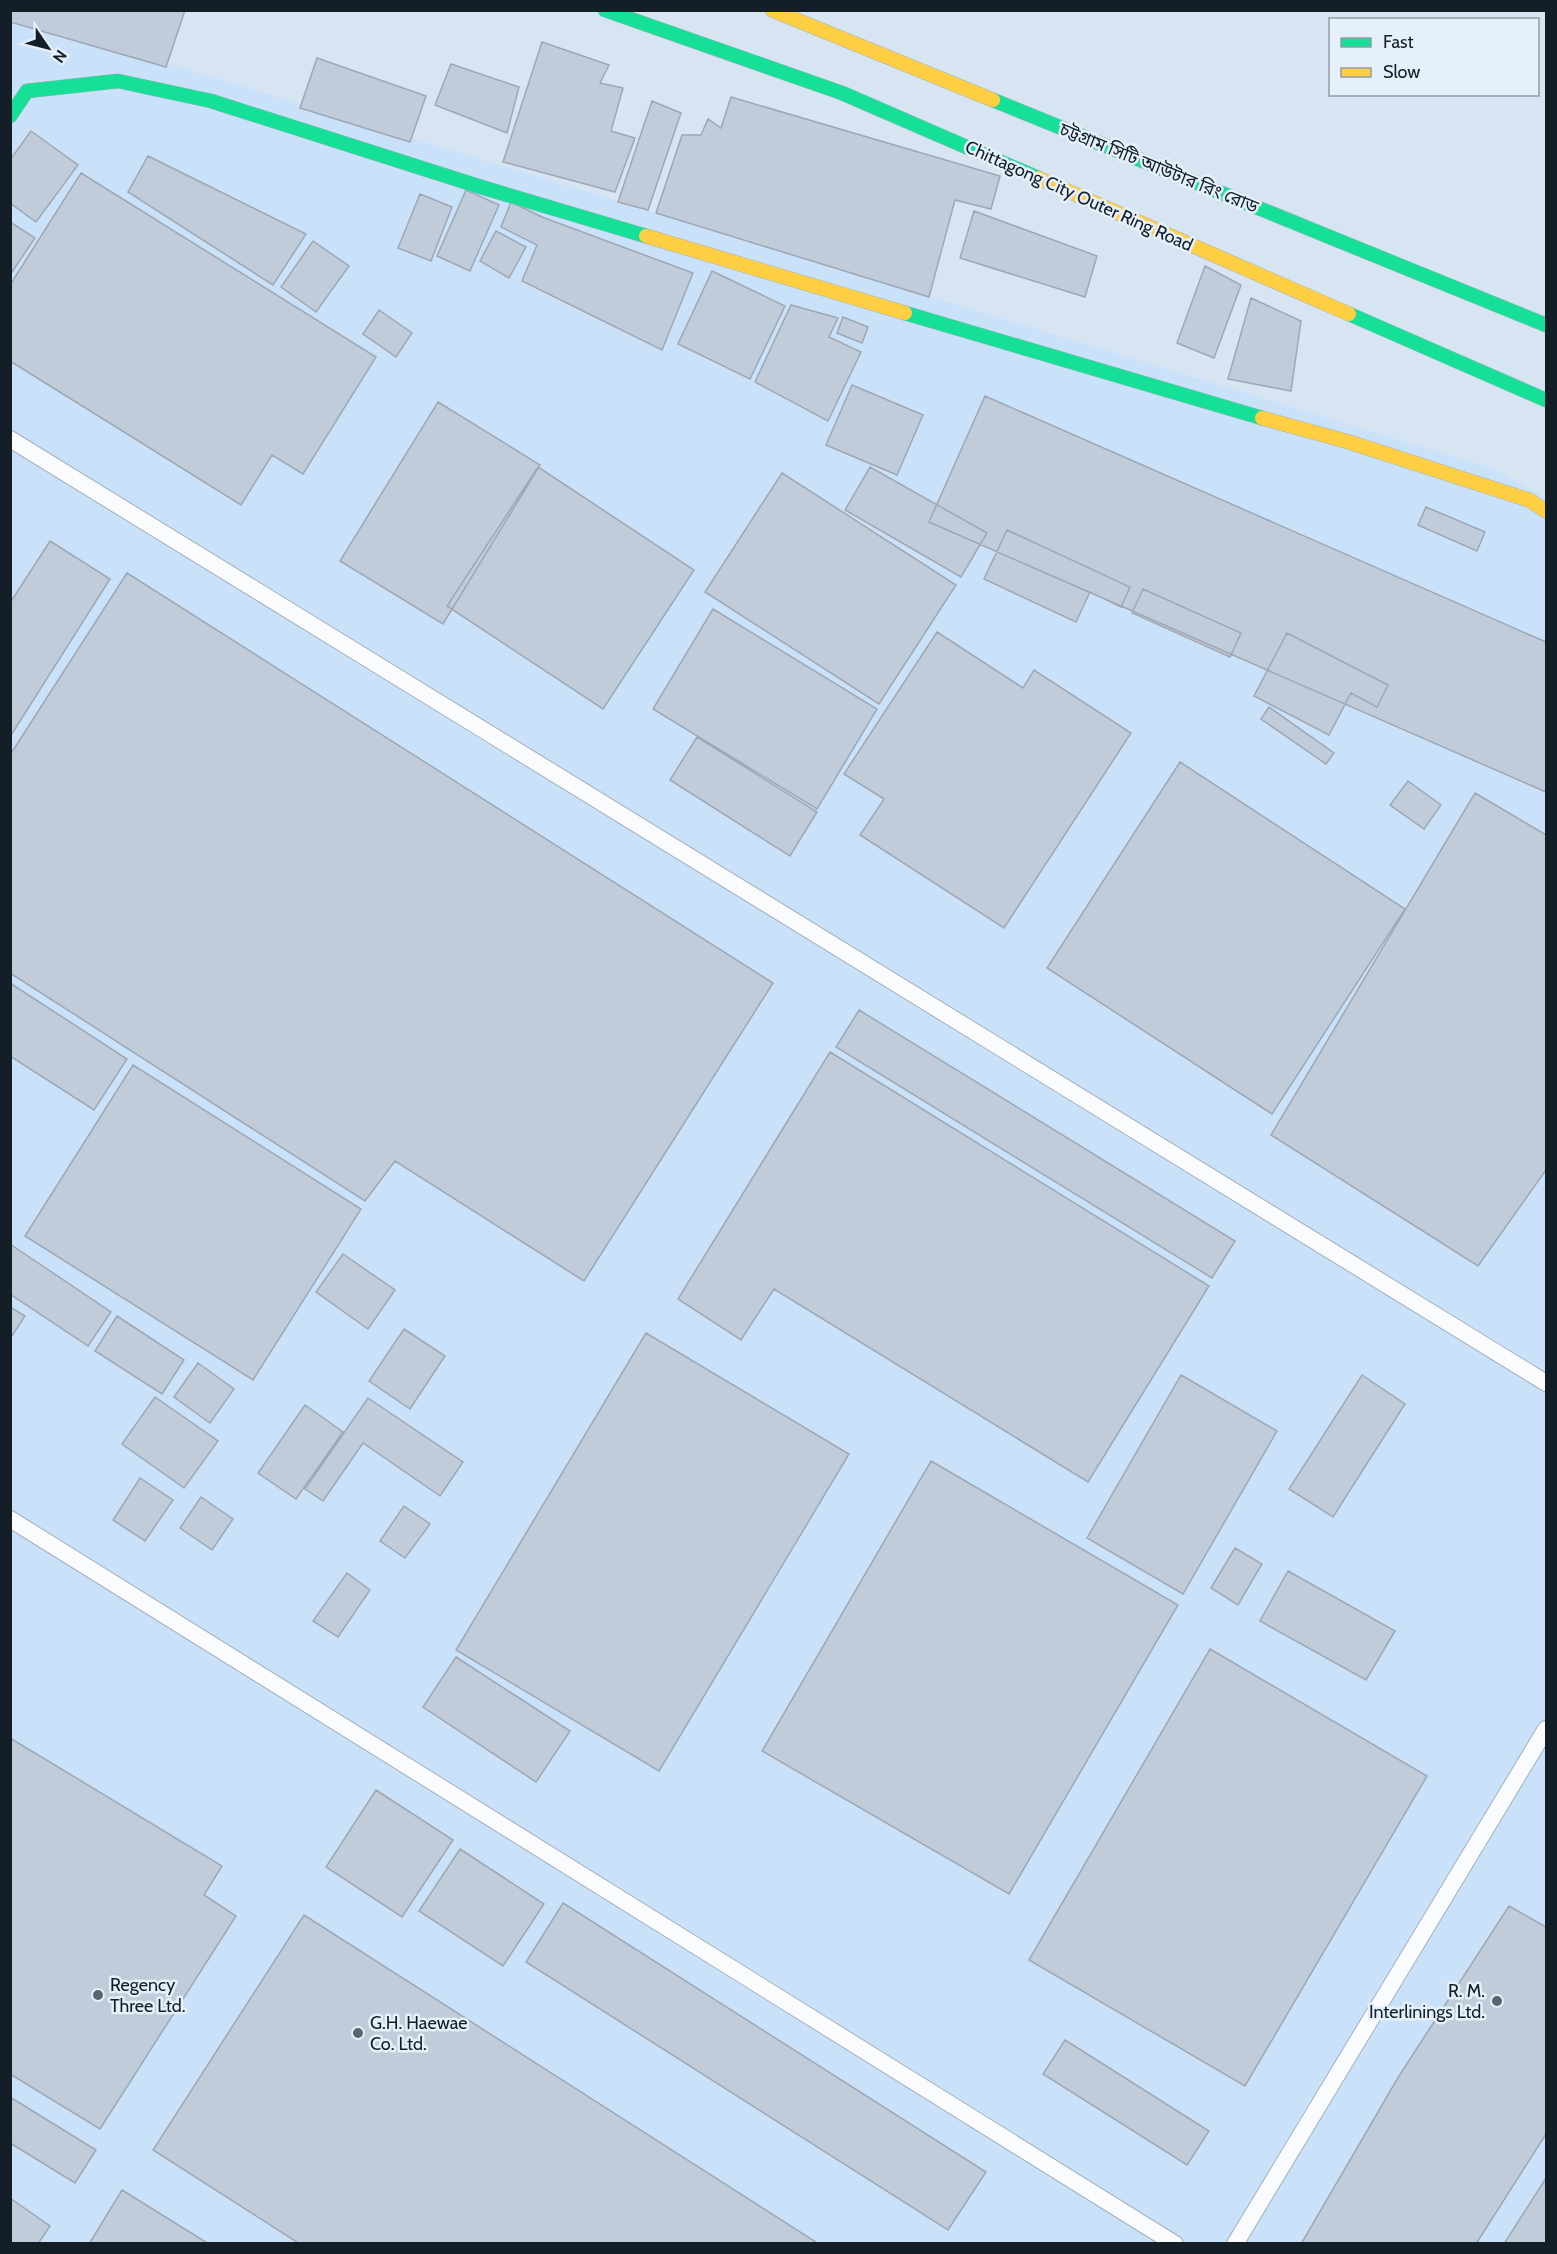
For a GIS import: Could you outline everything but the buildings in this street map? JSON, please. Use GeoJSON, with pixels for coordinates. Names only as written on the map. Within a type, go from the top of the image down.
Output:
{"type":"FeatureCollection","features":[{"type":"Feature","properties":{"kind":"main road","name":"Chittagong City Outer Ring Road"},"geometry":{"type":"LineString","coordinates":[[605,10],[842,93],[1546,399]]}},
{"type":"Feature","properties":{"kind":"main road","name":"চট্টগ্রাম সিটি আউটার রিং রোড"},"geometry":{"type":"LineString","coordinates":[[772,10],[1546,325]]}},
{"type":"Feature","properties":{"kind":"main road"},"geometry":{"type":"LineString","coordinates":[[10,116],[27,91],[118,81],[211,101],[481,187],[788,279],[1149,386],[1349,442],[1529,500],[1546,511]]}},
{"type":"Feature","properties":{"kind":"lane"},"geometry":{"type":"LineString","coordinates":[[10,439],[1546,1383]]}},
{"type":"Feature","properties":{"kind":"lane"},"geometry":{"type":"LineString","coordinates":[[10,1519],[1175,2244]]}},
{"type":"Feature","properties":{"kind":"lane"},"geometry":{"type":"LineString","coordinates":[[1235,2244],[1546,1729]]}},
{"type":"Feature","properties":{"kind":"shaded area"},"geometry":{"type":"Polygon","coordinates":[[[10,15],[1494,469],[1546,498],[1546,2243],[11,2243],[10,15]]]}},
{"type":"Feature","properties":{"kind":"traffic: fast"},"geometry":{"type":"LineString","coordinates":[[605,10],[842,93],[1038,178]]}},
{"type":"Feature","properties":{"kind":"traffic: fast"},"geometry":{"type":"LineString","coordinates":[[10,116],[27,91],[118,81],[211,101],[481,187],[646,236]]}},
{"type":"Feature","properties":{"kind":"traffic: fast"},"geometry":{"type":"LineString","coordinates":[[993,100],[1546,325]]}},
{"type":"Feature","properties":{"kind":"traffic: fast"},"geometry":{"type":"LineString","coordinates":[[905,313],[1262,418]]}},
{"type":"Feature","properties":{"kind":"traffic: fast"},"geometry":{"type":"LineString","coordinates":[[1349,314],[1546,400]]}},
{"type":"Feature","properties":{"kind":"traffic: slow"},"geometry":{"type":"LineString","coordinates":[[772,10],[993,100]]}},
{"type":"Feature","properties":{"kind":"traffic: slow"},"geometry":{"type":"LineString","coordinates":[[1038,178],[1349,314]]}},
{"type":"Feature","properties":{"kind":"traffic: slow"},"geometry":{"type":"LineString","coordinates":[[646,236],[905,313]]}},
{"type":"Feature","properties":{"kind":"traffic: slow"},"geometry":{"type":"LineString","coordinates":[[1262,418],[1349,442],[1529,500],[1546,511]]}},
{"type":"Feature","properties":{"kind":"place","name":"Regency Three Ltd."},"geometry":{"type":"Point","coordinates":[98,1995]}},
{"type":"Feature","properties":{"kind":"place","name":"R. M. Interlinings Ltd."},"geometry":{"type":"Point","coordinates":[1497,2001]}},
{"type":"Feature","properties":{"kind":"place","name":"G.H. Haewae Co. Ltd."},"geometry":{"type":"Point","coordinates":[358,2033]}}]}
